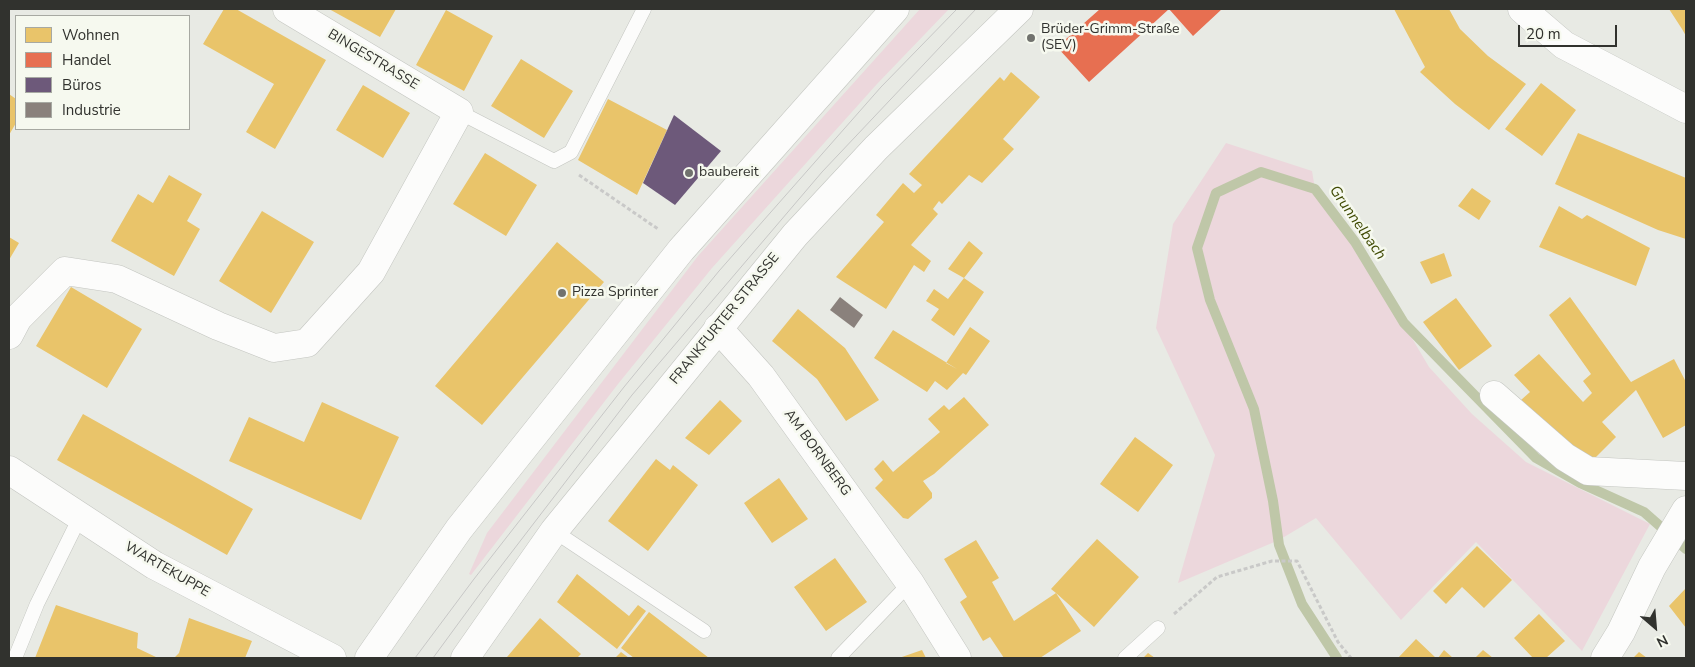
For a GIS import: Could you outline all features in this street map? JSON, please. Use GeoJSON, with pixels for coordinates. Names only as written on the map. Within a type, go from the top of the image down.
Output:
{"type":"FeatureCollection","features":[{"type":"Feature","properties":{"kind":"street","name":"BINGESTRASSE"},"geometry":{"type":"LineString","coordinates":[[288,9],[459,112]]}},
{"type":"Feature","properties":{"kind":"street"},"geometry":{"type":"LineString","coordinates":[[369,658],[459,529],[681,250],[895,9]]}},
{"type":"Feature","properties":{"kind":"street","name":"FRANKFURTER STRASSE"},"geometry":{"type":"LineString","coordinates":[[465,658],[554,531],[795,235],[876,148],[1019,9]]}},
{"type":"Feature","properties":{"kind":"street"},"geometry":{"type":"LineString","coordinates":[[1522,9],[1564,45],[1686,109]]}},
{"type":"Feature","properties":{"kind":"street"},"geometry":{"type":"LineString","coordinates":[[9,335],[18,318],[65,271],[117,279],[218,326],[274,348],[307,343],[371,272],[459,112]]}},
{"type":"Feature","properties":{"kind":"street","name":"AM BORNBERG"},"geometry":{"type":"LineString","coordinates":[[718,328],[761,376],[910,583],[957,658]]}},
{"type":"Feature","properties":{"kind":"street"},"geometry":{"type":"LineString","coordinates":[[1494,396],[1565,457],[1588,471],[1686,476]]}},
{"type":"Feature","properties":{"kind":"street","name":"WARTEKUPPE"},"geometry":{"type":"LineString","coordinates":[[9,470],[154,565],[332,658]]}},
{"type":"Feature","properties":{"kind":"street"},"geometry":{"type":"LineString","coordinates":[[1605,658],[1621,632],[1652,567],[1686,510]]}},
{"type":"Feature","properties":{"kind":"lane"},"geometry":{"type":"LineString","coordinates":[[459,112],[554,162],[571,152],[644,9]]}},
{"type":"Feature","properties":{"kind":"lane"},"geometry":{"type":"LineString","coordinates":[[16,658],[37,604],[80,517]]}},
{"type":"Feature","properties":{"kind":"lane"},"geometry":{"type":"LineString","coordinates":[[554,531],[704,632]]}},
{"type":"Feature","properties":{"kind":"lane"},"geometry":{"type":"LineString","coordinates":[[838,658],[910,583]]}},
{"type":"Feature","properties":{"kind":"lane"},"geometry":{"type":"LineString","coordinates":[[1125,658],[1158,628]]}},
{"type":"Feature","properties":{"kind":"path"},"geometry":{"type":"LineString","coordinates":[[581,176],[653,225]]}},
{"type":"Feature","properties":{"kind":"path"},"geometry":{"type":"LineString","coordinates":[[1158,628],[1217,577],[1272,561],[1296,561],[1338,642],[1351,658]]}},
{"type":"Feature","properties":{"kind":"shaded area"},"geometry":{"type":"Polygon","coordinates":[[[920,9],[949,9],[877,84],[712,268],[618,384],[471,575],[469,574],[487,533],[698,256],[920,9]]]}},
{"type":"Feature","properties":{"kind":"shaded area"},"geometry":{"type":"Polygon","coordinates":[[[1226,143],[1312,171],[1315,189],[1355,242],[1429,367],[1472,414],[1526,462],[1650,524],[1582,651],[1476,542],[1401,620],[1316,518],[1279,540],[1178,583],[1215,455],[1156,328],[1173,224],[1226,143]]]}},
{"type":"Feature","properties":{"kind":"building: Wohnen"},"geometry":{"type":"Polygon","coordinates":[[[224,9],[236,9],[326,60],[275,149],[246,132],[274,84],[203,44],[224,9]]]}},
{"type":"Feature","properties":{"kind":"building: Wohnen"},"geometry":{"type":"Polygon","coordinates":[[[329,9],[396,9],[380,37],[329,9]]]}},
{"type":"Feature","properties":{"kind":"building: Wohnen"},"geometry":{"type":"Polygon","coordinates":[[[1394,9],[1449,9],[1460,29],[1488,56],[1526,84],[1489,130],[1455,104],[1420,72],[1425,67],[1394,9]]]}},
{"type":"Feature","properties":{"kind":"building: Wohnen"},"geometry":{"type":"Polygon","coordinates":[[[1669,9],[1686,9],[1686,36],[1682,29],[1669,9]]]}},
{"type":"Feature","properties":{"kind":"building: Wohnen"},"geometry":{"type":"Polygon","coordinates":[[[446,10],[493,36],[464,91],[416,65],[446,10]]]}},
{"type":"Feature","properties":{"kind":"building: Wohnen"},"geometry":{"type":"Polygon","coordinates":[[[521,59],[573,91],[544,138],[491,106],[521,59]]]}},
{"type":"Feature","properties":{"kind":"building: Wohnen"},"geometry":{"type":"Polygon","coordinates":[[[1011,72],[1040,97],[1003,139],[1014,149],[982,183],[969,175],[942,204],[939,201],[933,209],[938,214],[911,245],[931,261],[924,272],[914,265],[886,309],[836,277],[884,222],[876,215],[903,183],[914,193],[922,185],[909,174],[1000,77],[1004,81],[1011,72]]]}},
{"type":"Feature","properties":{"kind":"building: Wohnen"},"geometry":{"type":"Polygon","coordinates":[[[1541,83],[1576,110],[1542,156],[1505,129],[1541,83]]]}},
{"type":"Feature","properties":{"kind":"building: Wohnen"},"geometry":{"type":"Polygon","coordinates":[[[363,85],[410,113],[383,158],[336,130],[363,85]]]}},
{"type":"Feature","properties":{"kind":"building: Wohnen"},"geometry":{"type":"Polygon","coordinates":[[[9,94],[15,98],[15,125],[9,135],[9,94]]]}},
{"type":"Feature","properties":{"kind":"building: Wohnen"},"geometry":{"type":"Polygon","coordinates":[[[608,99],[667,130],[637,195],[578,160],[608,99]]]}},
{"type":"Feature","properties":{"kind":"building: Wohnen"},"geometry":{"type":"Polygon","coordinates":[[[1578,133],[1686,178],[1686,239],[1658,230],[1555,184],[1578,133]]]}},
{"type":"Feature","properties":{"kind":"building: Wohnen"},"geometry":{"type":"Polygon","coordinates":[[[485,153],[537,185],[506,236],[453,204],[485,153]]]}},
{"type":"Feature","properties":{"kind":"building: Wohnen"},"geometry":{"type":"Polygon","coordinates":[[[169,175],[202,194],[187,221],[200,229],[174,276],[111,241],[138,194],[153,203],[169,175]]]}},
{"type":"Feature","properties":{"kind":"building: Wohnen"},"geometry":{"type":"Polygon","coordinates":[[[1472,188],[1491,201],[1479,220],[1458,206],[1472,188]]]}},
{"type":"Feature","properties":{"kind":"building: Wohnen"},"geometry":{"type":"Polygon","coordinates":[[[1559,206],[1582,219],[1587,215],[1650,248],[1636,286],[1539,247],[1559,206]]]}},
{"type":"Feature","properties":{"kind":"building: Wohnen"},"geometry":{"type":"Polygon","coordinates":[[[262,211],[314,242],[271,313],[219,281],[262,211]]]}},
{"type":"Feature","properties":{"kind":"building: Wohnen"},"geometry":{"type":"Polygon","coordinates":[[[9,237],[19,243],[9,260],[9,237]]]}},
{"type":"Feature","properties":{"kind":"building: Wohnen"},"geometry":{"type":"Polygon","coordinates":[[[969,241],[983,253],[964,278],[948,269],[969,241]]]}},
{"type":"Feature","properties":{"kind":"building: Wohnen"},"geometry":{"type":"Polygon","coordinates":[[[557,242],[604,282],[482,425],[435,386],[557,242]]]}},
{"type":"Feature","properties":{"kind":"building: Wohnen"},"geometry":{"type":"Polygon","coordinates":[[[1444,253],[1452,276],[1431,284],[1420,262],[1444,253]]]}},
{"type":"Feature","properties":{"kind":"building: Wohnen"},"geometry":{"type":"Polygon","coordinates":[[[964,278],[984,292],[954,336],[931,320],[939,309],[926,301],[934,289],[948,299],[964,278]]]}},
{"type":"Feature","properties":{"kind":"building: Wohnen"},"geometry":{"type":"Polygon","coordinates":[[[71,287],[142,329],[107,388],[36,346],[71,287]]]}},
{"type":"Feature","properties":{"kind":"building: Wohnen"},"geometry":{"type":"Polygon","coordinates":[[[1570,297],[1631,382],[1674,359],[1686,382],[1686,425],[1663,438],[1636,390],[1602,422],[1616,437],[1588,465],[1521,400],[1530,392],[1514,375],[1539,354],[1583,402],[1592,393],[1583,381],[1591,374],[1549,315],[1570,297]]]}},
{"type":"Feature","properties":{"kind":"building: Wohnen"},"geometry":{"type":"Polygon","coordinates":[[[1456,298],[1492,346],[1459,370],[1423,322],[1456,298]]]}},
{"type":"Feature","properties":{"kind":"building: Wohnen"},"geometry":{"type":"Polygon","coordinates":[[[798,309],[845,348],[879,400],[846,421],[817,379],[772,341],[798,309]]]}},
{"type":"Feature","properties":{"kind":"building: Wohnen"},"geometry":{"type":"Polygon","coordinates":[[[970,327],[990,341],[966,375],[963,373],[947,390],[935,381],[927,392],[874,358],[893,330],[946,362],[970,327]]]}},
{"type":"Feature","properties":{"kind":"building: Wohnen"},"geometry":{"type":"Polygon","coordinates":[[[964,397],[989,425],[934,474],[923,481],[932,493],[932,498],[908,519],[903,518],[875,488],[883,480],[874,469],[883,460],[893,472],[940,432],[928,419],[944,405],[949,410],[964,397]]]}},
{"type":"Feature","properties":{"kind":"building: Wohnen"},"geometry":{"type":"Polygon","coordinates":[[[720,400],[742,421],[709,455],[685,438],[720,400]]]}},
{"type":"Feature","properties":{"kind":"building: Wohnen"},"geometry":{"type":"Polygon","coordinates":[[[322,402],[399,437],[361,520],[229,461],[249,417],[304,442],[322,402]]]}},
{"type":"Feature","properties":{"kind":"building: Wohnen"},"geometry":{"type":"Polygon","coordinates":[[[83,414],[253,509],[227,555],[57,460],[83,414]]]}},
{"type":"Feature","properties":{"kind":"building: Wohnen"},"geometry":{"type":"Polygon","coordinates":[[[1135,437],[1173,465],[1138,512],[1100,484],[1135,437]]]}},
{"type":"Feature","properties":{"kind":"building: Wohnen"},"geometry":{"type":"Polygon","coordinates":[[[656,459],[670,470],[673,465],[698,485],[648,551],[608,521],[656,459]]]}},
{"type":"Feature","properties":{"kind":"building: Wohnen"},"geometry":{"type":"Polygon","coordinates":[[[779,478],[808,519],[772,543],[744,503],[779,478]]]}},
{"type":"Feature","properties":{"kind":"building: Wohnen"},"geometry":{"type":"Polygon","coordinates":[[[1097,539],[1139,577],[1094,627],[1051,589],[1097,539]]]}},
{"type":"Feature","properties":{"kind":"building: Wohnen"},"geometry":{"type":"Polygon","coordinates":[[[976,540],[999,578],[992,582],[1014,621],[1056,593],[1081,631],[1040,658],[1004,658],[990,637],[983,641],[960,602],[967,597],[944,559],[976,540]]]}},
{"type":"Feature","properties":{"kind":"building: Wohnen"},"geometry":{"type":"Polygon","coordinates":[[[1477,546],[1512,580],[1484,608],[1462,587],[1446,604],[1433,591],[1477,546]]]}},
{"type":"Feature","properties":{"kind":"building: Wohnen"},"geometry":{"type":"Polygon","coordinates":[[[835,558],[867,602],[826,631],[794,587],[835,558]]]}},
{"type":"Feature","properties":{"kind":"building: Wohnen"},"geometry":{"type":"Polygon","coordinates":[[[577,574],[629,616],[638,605],[646,611],[617,649],[557,602],[577,574]]]}},
{"type":"Feature","properties":{"kind":"building: Wohnen"},"geometry":{"type":"Polygon","coordinates":[[[1686,588],[1686,628],[1669,606],[1686,588]]]}},
{"type":"Feature","properties":{"kind":"building: Wohnen"},"geometry":{"type":"Polygon","coordinates":[[[56,605],[138,633],[137,648],[158,658],[35,658],[56,605]]]}},
{"type":"Feature","properties":{"kind":"building: Wohnen"},"geometry":{"type":"Polygon","coordinates":[[[649,612],[709,658],[634,658],[621,648],[649,612]]]}},
{"type":"Feature","properties":{"kind":"building: Wohnen"},"geometry":{"type":"Polygon","coordinates":[[[1539,614],[1565,641],[1546,658],[1533,658],[1514,638],[1539,614]]]}},
{"type":"Feature","properties":{"kind":"building: Wohnen"},"geometry":{"type":"Polygon","coordinates":[[[189,618],[252,641],[245,658],[174,658],[179,653],[189,618]]]}},
{"type":"Feature","properties":{"kind":"building: Wohnen"},"geometry":{"type":"Polygon","coordinates":[[[540,618],[581,654],[577,658],[507,657],[540,618]]]}},
{"type":"Feature","properties":{"kind":"building: Wohnen"},"geometry":{"type":"Polygon","coordinates":[[[1416,639],[1436,658],[1398,658],[1416,639]]]}},
{"type":"Feature","properties":{"kind":"building: Wohnen"},"geometry":{"type":"Polygon","coordinates":[[[922,650],[926,658],[899,658],[922,650]]]}},
{"type":"Feature","properties":{"kind":"building: Wohnen"},"geometry":{"type":"Polygon","coordinates":[[[1444,650],[1453,658],[1438,658],[1444,650]]]}},
{"type":"Feature","properties":{"kind":"building: Wohnen"},"geometry":{"type":"Polygon","coordinates":[[[1483,650],[1493,658],[1475,658],[1483,650]]]}},
{"type":"Feature","properties":{"kind":"building: Wohnen"},"geometry":{"type":"Polygon","coordinates":[[[621,652],[629,658],[615,658],[621,652]]]}},
{"type":"Feature","properties":{"kind":"building: Wohnen"},"geometry":{"type":"Polygon","coordinates":[[[1639,652],[1647,658],[1633,658],[1639,652]]]}},
{"type":"Feature","properties":{"kind":"building: Wohnen"},"geometry":{"type":"Polygon","coordinates":[[[1148,653],[1155,658],[1143,658],[1148,653]]]}},
{"type":"Feature","properties":{"kind":"building: Handel"},"geometry":{"type":"Polygon","coordinates":[[[1100,9],[1169,9],[1089,82],[1057,47],[1100,9]]]}},
{"type":"Feature","properties":{"kind":"building: Handel"},"geometry":{"type":"Polygon","coordinates":[[[1169,9],[1222,9],[1193,36],[1169,9]]]}},
{"type":"Feature","properties":{"kind":"building: Büros"},"geometry":{"type":"Polygon","coordinates":[[[674,115],[721,151],[675,205],[643,183],[674,115]]]}},
{"type":"Feature","properties":{"kind":"building: Industrie"},"geometry":{"type":"Polygon","coordinates":[[[840,297],[863,315],[854,328],[830,310],[840,297]]]}},
{"type":"Feature","properties":{"kind":"waterway","name":"Grunnelbach"},"geometry":{"type":"LineString","coordinates":[[1337,658],[1302,604],[1279,545],[1273,501],[1254,409],[1210,300],[1197,248],[1216,193],[1261,172],[1315,189],[1355,242],[1404,323],[1536,458],[1580,483],[1644,512],[1686,549]]}},
{"type":"Feature","properties":{"kind":"tram line"},"geometry":{"type":"LineString","coordinates":[[415,658],[474,579],[624,387],[719,271],[881,87],[957,9]]}},
{"type":"Feature","properties":{"kind":"tram line"},"geometry":{"type":"LineString","coordinates":[[433,658],[632,395],[822,172],[976,9]]}},
{"type":"Feature","properties":{"kind":"place","name":"Brüder-Grimm-Straße (SEV)"},"geometry":{"type":"Point","coordinates":[1031,38]}},
{"type":"Feature","properties":{"kind":"place","name":"baubereit"},"geometry":{"type":"Point","coordinates":[689,173]}},
{"type":"Feature","properties":{"kind":"place","name":"Pizza Sprinter"},"geometry":{"type":"Point","coordinates":[562,293]}}]}
